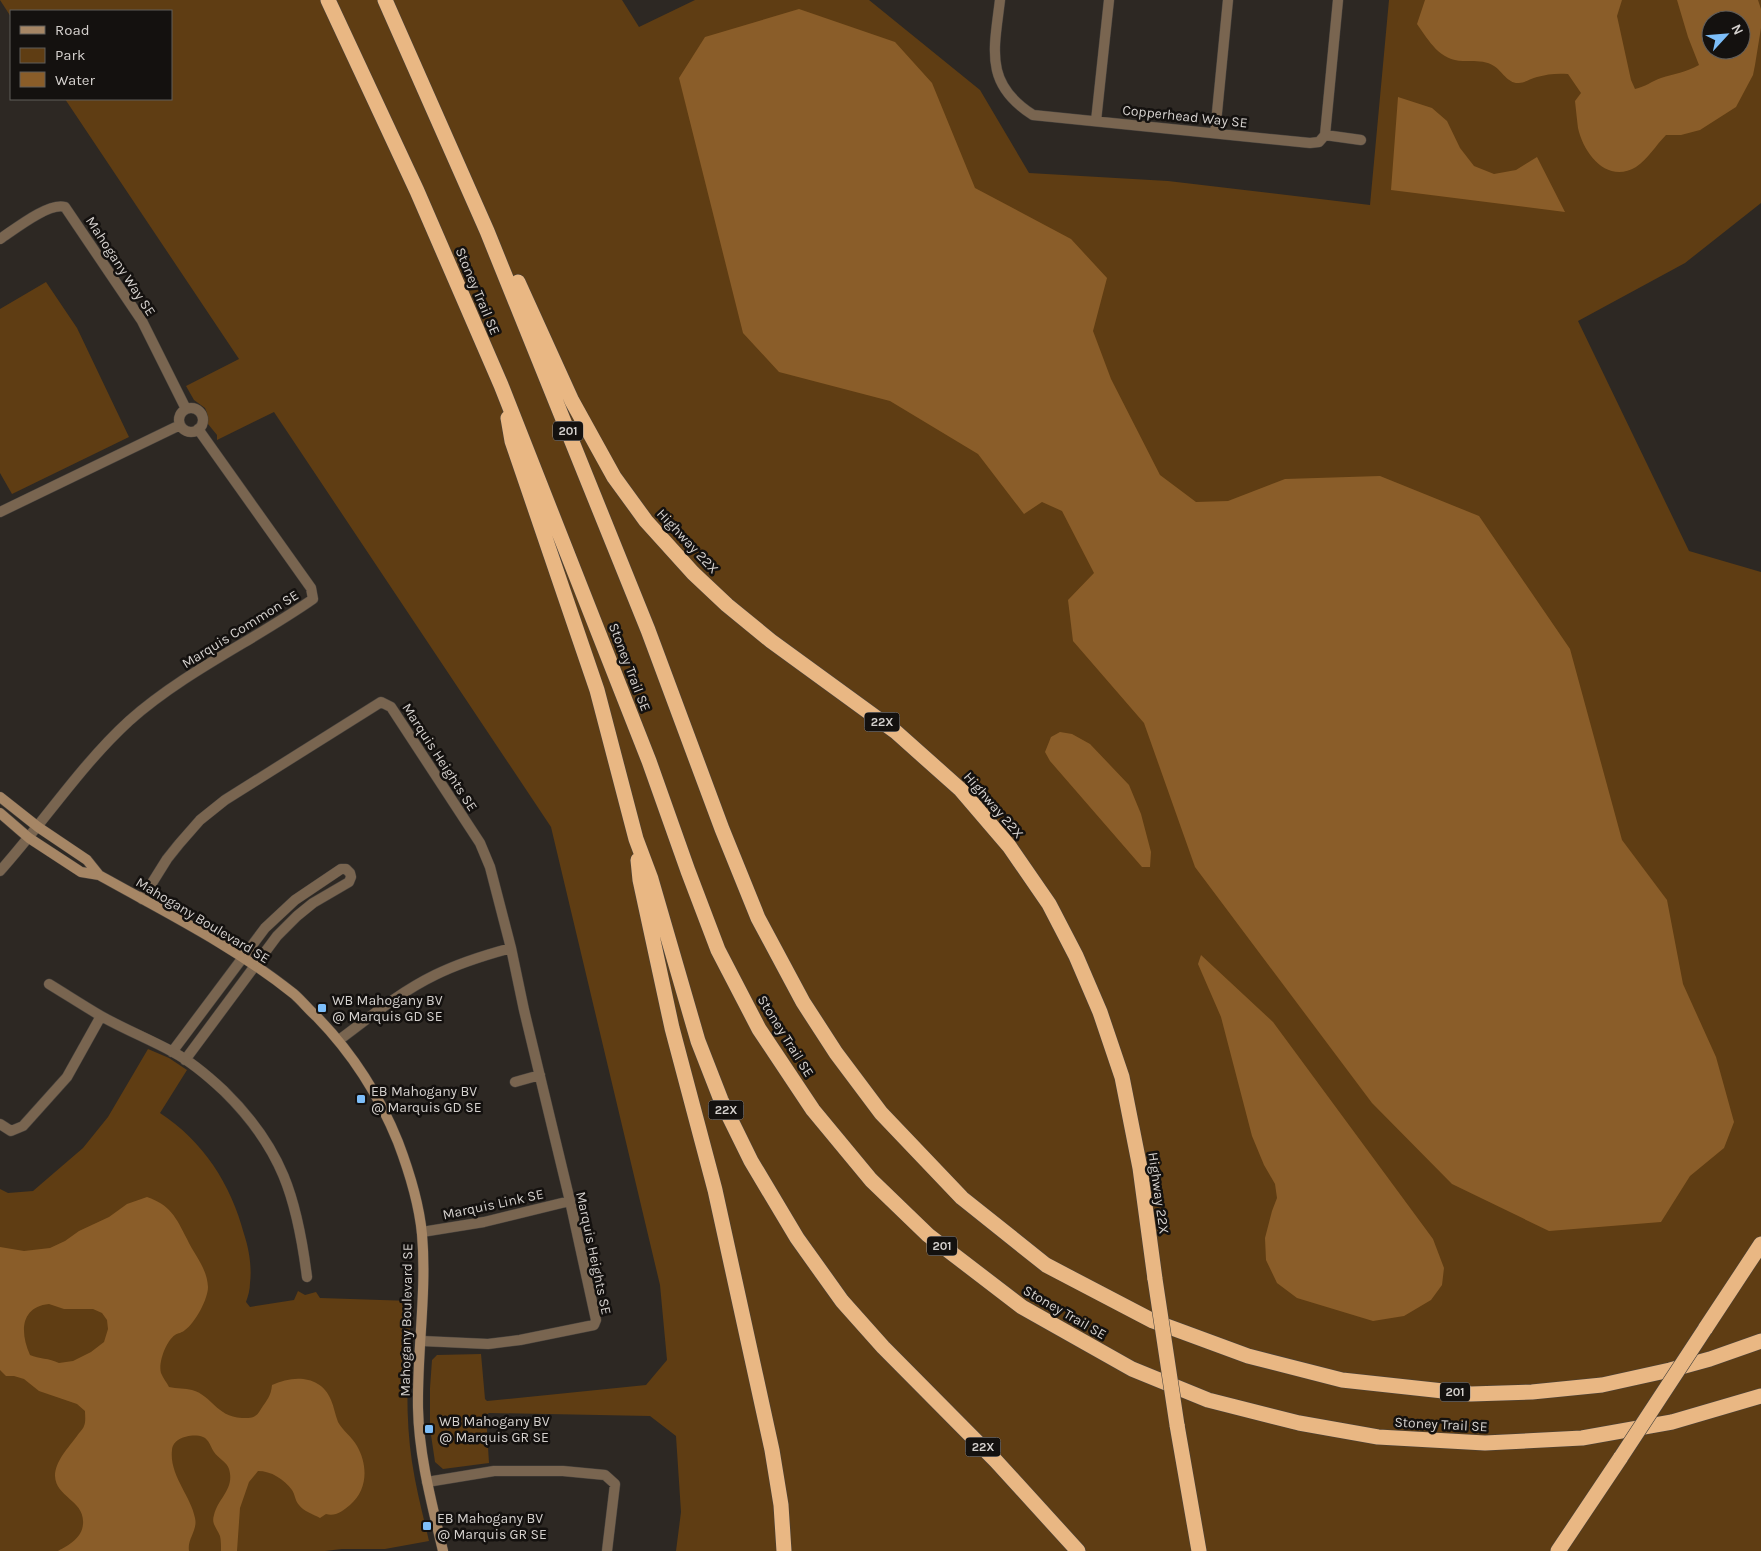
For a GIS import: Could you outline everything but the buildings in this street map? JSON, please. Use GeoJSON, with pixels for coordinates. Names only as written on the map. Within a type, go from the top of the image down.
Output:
{"type":"FeatureCollection","features":[{"type":"Feature","properties":{"kind":"highway","name":"Stoney Trail SE"},"geometry":{"type":"LineString","coordinates":[[328,0],[417,191],[501,385],[645,752],[718,950],[759,1029],[813,1110],[871,1180],[928,1235],[1022,1307],[1132,1369],[1208,1400],[1299,1424],[1378,1437],[1485,1444],[1582,1438],[1672,1422],[1761,1396]]}},
{"type":"Feature","properties":{"kind":"highway","name":"201"},"geometry":{"type":"LineString","coordinates":[[385,0],[487,232],[648,630],[722,829],[758,918],[803,1002],[836,1053],[881,1113],[962,1198],[1046,1265],[1152,1320],[1248,1356],[1342,1380],[1471,1394],[1532,1392],[1602,1385],[1670,1370],[1710,1359],[1761,1341]]}},
{"type":"Feature","properties":{"kind":"highway","name":"Highway 22X"},"geometry":{"type":"LineString","coordinates":[[487,232],[513,271],[572,401],[614,477],[646,521],[693,573],[727,605],[771,641],[896,732],[961,790],[1009,846],[1049,904],[1076,956],[1100,1012],[1122,1077],[1140,1168],[1177,1425],[1199,1551]]}},
{"type":"Feature","properties":{"kind":"highway","name":"22X"},"geometry":{"type":"LineString","coordinates":[[501,385],[512,441],[597,690],[636,839],[651,879],[698,1041],[721,1100],[751,1161],[796,1238],[842,1301],[878,1341],[996,1461],[1078,1551]]}},
{"type":"Feature","properties":{"kind":"highway"},"geometry":{"type":"LineString","coordinates":[[636,839],[640,880],[672,1028],[715,1190],[772,1450],[781,1505],[784,1551]]}},
{"type":"Feature","properties":{"kind":"highway"},"geometry":{"type":"LineString","coordinates":[[1558,1551],[1621,1458],[1732,1285],[1761,1244]]}},
{"type":"Feature","properties":{"kind":"street","name":"Copperhead Way SE"},"geometry":{"type":"LineString","coordinates":[[1000,0],[994,60],[997,77],[1018,105],[1033,114],[1310,143],[1319,142],[1325,136]]}},
{"type":"Feature","properties":{"kind":"street"},"geometry":{"type":"LineString","coordinates":[[1096,121],[1109,0]]}},
{"type":"Feature","properties":{"kind":"street"},"geometry":{"type":"LineString","coordinates":[[1215,133],[1228,0]]}},
{"type":"Feature","properties":{"kind":"street"},"geometry":{"type":"LineString","coordinates":[[1338,0],[1325,136],[1361,140]]}},
{"type":"Feature","properties":{"kind":"street","name":"Mahogany Way SE"},"geometry":{"type":"LineString","coordinates":[[0,239],[50,208],[59,205],[66,207],[142,321],[186,409]]}},
{"type":"Feature","properties":{"kind":"street"},"geometry":{"type":"LineString","coordinates":[[186,409],[196,410],[201,415],[202,422],[198,429],[188,432],[180,425],[180,414],[186,409]]}},
{"type":"Feature","properties":{"kind":"street"},"geometry":{"type":"LineString","coordinates":[[0,512],[180,425]]}},
{"type":"Feature","properties":{"kind":"street","name":"Marquis Common SE"},"geometry":{"type":"LineString","coordinates":[[38,827],[76,776],[130,721],[173,688],[313,599],[311,588],[198,429]]}},
{"type":"Feature","properties":{"kind":"street","name":"Marquis Heights SE"},"geometry":{"type":"LineString","coordinates":[[142,899],[167,859],[179,844],[200,820],[224,800],[381,702],[392,706],[480,843],[490,867],[511,948],[596,1320],[594,1325],[520,1340],[488,1344],[422,1341]]}},
{"type":"Feature","properties":{"kind":"street","name":"Mahogany Boulevard SE"},"geometry":{"type":"LineString","coordinates":[[0,797],[38,827],[87,860],[99,875]]}},
{"type":"Feature","properties":{"kind":"street","name":"Mahogany Boulevard SE"},"geometry":{"type":"LineString","coordinates":[[0,813],[29,838],[81,872],[99,875],[201,932],[255,965],[295,995],[339,1040],[364,1075],[394,1132],[410,1179],[422,1232],[422,1341],[418,1410],[427,1482],[443,1551]]}},
{"type":"Feature","properties":{"kind":"street"},"geometry":{"type":"LineString","coordinates":[[0,871],[38,827]]}},
{"type":"Feature","properties":{"kind":"street"},"geometry":{"type":"LineString","coordinates":[[172,1052],[264,928],[295,900],[341,869],[346,869],[350,872],[349,882],[313,903],[289,922],[245,976],[185,1060]]}},
{"type":"Feature","properties":{"kind":"street"},"geometry":{"type":"LineString","coordinates":[[339,1040],[390,1002],[433,976],[481,956],[511,948]]}},
{"type":"Feature","properties":{"kind":"street"},"geometry":{"type":"LineString","coordinates":[[49,984],[101,1016],[185,1060],[208,1076],[252,1120],[272,1151],[288,1184],[302,1234],[307,1277]]}},
{"type":"Feature","properties":{"kind":"street"},"geometry":{"type":"LineString","coordinates":[[0,1124],[11,1131],[23,1126],[67,1077],[101,1016]]}},
{"type":"Feature","properties":{"kind":"street"},"geometry":{"type":"LineString","coordinates":[[515,1082],[540,1075]]}},
{"type":"Feature","properties":{"kind":"street","name":"Marquis Link SE"},"geometry":{"type":"LineString","coordinates":[[422,1232],[484,1222],[570,1201]]}},
{"type":"Feature","properties":{"kind":"street"},"geometry":{"type":"LineString","coordinates":[[427,1482],[494,1471],[563,1471],[605,1475],[615,1484],[607,1551]]}},
{"type":"Feature","properties":{"kind":"green space"},"geometry":{"type":"Polygon","coordinates":[[[0,0],[622,0],[639,27],[695,0],[869,0],[980,90],[1029,173],[1168,181],[1370,205],[1389,0],[1761,0],[1761,203],[1685,263],[1578,321],[1689,551],[1761,572],[1761,1551],[676,1551],[681,1512],[676,1436],[650,1416],[489,1413],[486,1415],[489,1463],[443,1469],[435,1462],[430,1428],[432,1360],[437,1355],[481,1354],[485,1399],[487,1401],[646,1385],[667,1360],[660,1285],[551,827],[274,412],[217,440],[217,435],[208,424],[205,408],[194,400],[186,386],[239,359],[66,100],[172,100],[172,10],[10,10],[10,15],[0,0]]]}},
{"type":"Feature","properties":{"kind":"green space"},"geometry":{"type":"Polygon","coordinates":[[[46,282],[77,328],[129,437],[12,494],[0,473],[0,309],[46,282]]]}},
{"type":"Feature","properties":{"kind":"green space"},"geometry":{"type":"Polygon","coordinates":[[[148,1049],[169,1058],[187,1070],[160,1113],[175,1124],[202,1150],[223,1181],[231,1198],[249,1252],[251,1277],[246,1302],[250,1307],[294,1300],[298,1291],[305,1295],[316,1292],[320,1298],[412,1301],[408,1362],[408,1422],[414,1472],[429,1541],[385,1549],[325,1551],[0,1551],[0,1189],[8,1193],[33,1191],[83,1148],[108,1117],[148,1049]]]}},
{"type":"Feature","properties":{"kind":"water"},"geometry":{"type":"Polygon","coordinates":[[[1425,0],[1622,0],[1617,16],[1631,80],[1635,89],[1699,65],[1677,0],[1758,0],[1761,9],[1761,28],[1753,75],[1736,107],[1700,130],[1681,135],[1666,135],[1636,167],[1616,172],[1599,164],[1592,157],[1581,138],[1575,101],[1581,93],[1568,74],[1549,74],[1521,83],[1515,83],[1490,64],[1448,58],[1436,49],[1417,24],[1425,0]]]}},
{"type":"Feature","properties":{"kind":"water"},"geometry":{"type":"Polygon","coordinates":[[[799,9],[895,42],[932,83],[975,188],[1071,239],[1107,278],[1093,331],[1111,379],[1160,475],[1196,502],[1228,501],[1285,479],[1380,476],[1479,516],[1570,649],[1622,840],[1667,900],[1683,984],[1716,1057],[1734,1122],[1724,1148],[1690,1176],[1661,1222],[1549,1231],[1452,1184],[1372,1103],[1195,867],[1144,723],[1073,641],[1068,600],[1094,573],[1062,511],[1042,502],[1024,514],[978,454],[890,401],[779,372],[743,333],[679,78],[705,37],[799,9]]]}},
{"type":"Feature","properties":{"kind":"water"},"geometry":{"type":"Polygon","coordinates":[[[1398,97],[1432,108],[1447,121],[1460,148],[1474,166],[1494,174],[1516,170],[1537,157],[1565,212],[1391,190],[1398,97]]]}},
{"type":"Feature","properties":{"kind":"water"},"geometry":{"type":"Polygon","coordinates":[[[1060,732],[1072,734],[1090,744],[1129,785],[1141,814],[1151,852],[1150,867],[1142,867],[1050,761],[1045,752],[1051,737],[1060,732]]]}},
{"type":"Feature","properties":{"kind":"water"},"geometry":{"type":"Polygon","coordinates":[[[1201,955],[1273,1022],[1433,1239],[1444,1268],[1442,1285],[1431,1300],[1404,1316],[1373,1321],[1297,1298],[1277,1283],[1266,1260],[1265,1238],[1277,1198],[1275,1184],[1264,1165],[1252,1136],[1221,1017],[1198,964],[1201,955]]]}},
{"type":"Feature","properties":{"kind":"water"},"geometry":{"type":"Polygon","coordinates":[[[147,1197],[167,1208],[179,1224],[203,1268],[207,1280],[206,1298],[197,1316],[189,1327],[172,1338],[164,1352],[160,1369],[169,1387],[189,1389],[199,1393],[226,1414],[245,1418],[253,1417],[259,1412],[270,1395],[272,1385],[289,1380],[306,1379],[321,1386],[331,1400],[338,1422],[355,1443],[363,1461],[363,1485],[356,1499],[345,1509],[336,1514],[326,1514],[320,1518],[301,1507],[292,1490],[285,1482],[268,1472],[258,1471],[249,1482],[240,1508],[237,1551],[221,1551],[220,1536],[213,1518],[230,1482],[229,1469],[205,1438],[189,1436],[180,1439],[173,1446],[172,1459],[177,1477],[193,1510],[196,1522],[189,1551],[58,1551],[78,1537],[83,1524],[80,1509],[60,1489],[55,1476],[57,1465],[85,1424],[85,1411],[77,1404],[39,1391],[24,1379],[6,1376],[0,1370],[0,1247],[24,1251],[50,1248],[65,1241],[79,1231],[109,1217],[127,1204],[147,1197]],[[49,1304],[32,1310],[25,1322],[24,1330],[30,1355],[59,1363],[73,1361],[91,1352],[104,1342],[108,1329],[107,1320],[102,1313],[93,1309],[64,1309],[49,1304]]]}},
{"type":"Feature","properties":{"kind":"place","name":"WB Mahogany BV @ Marquis GD SE"},"geometry":{"type":"Point","coordinates":[322,1008]}},
{"type":"Feature","properties":{"kind":"place","name":"EB Mahogany BV @ Marquis GD SE"},"geometry":{"type":"Point","coordinates":[361,1099]}},
{"type":"Feature","properties":{"kind":"place","name":"WB Mahogany BV @ Marquis GR SE"},"geometry":{"type":"Point","coordinates":[429,1429]}},
{"type":"Feature","properties":{"kind":"place","name":"EB Mahogany BV @ Marquis GR SE"},"geometry":{"type":"Point","coordinates":[427,1526]}}]}
